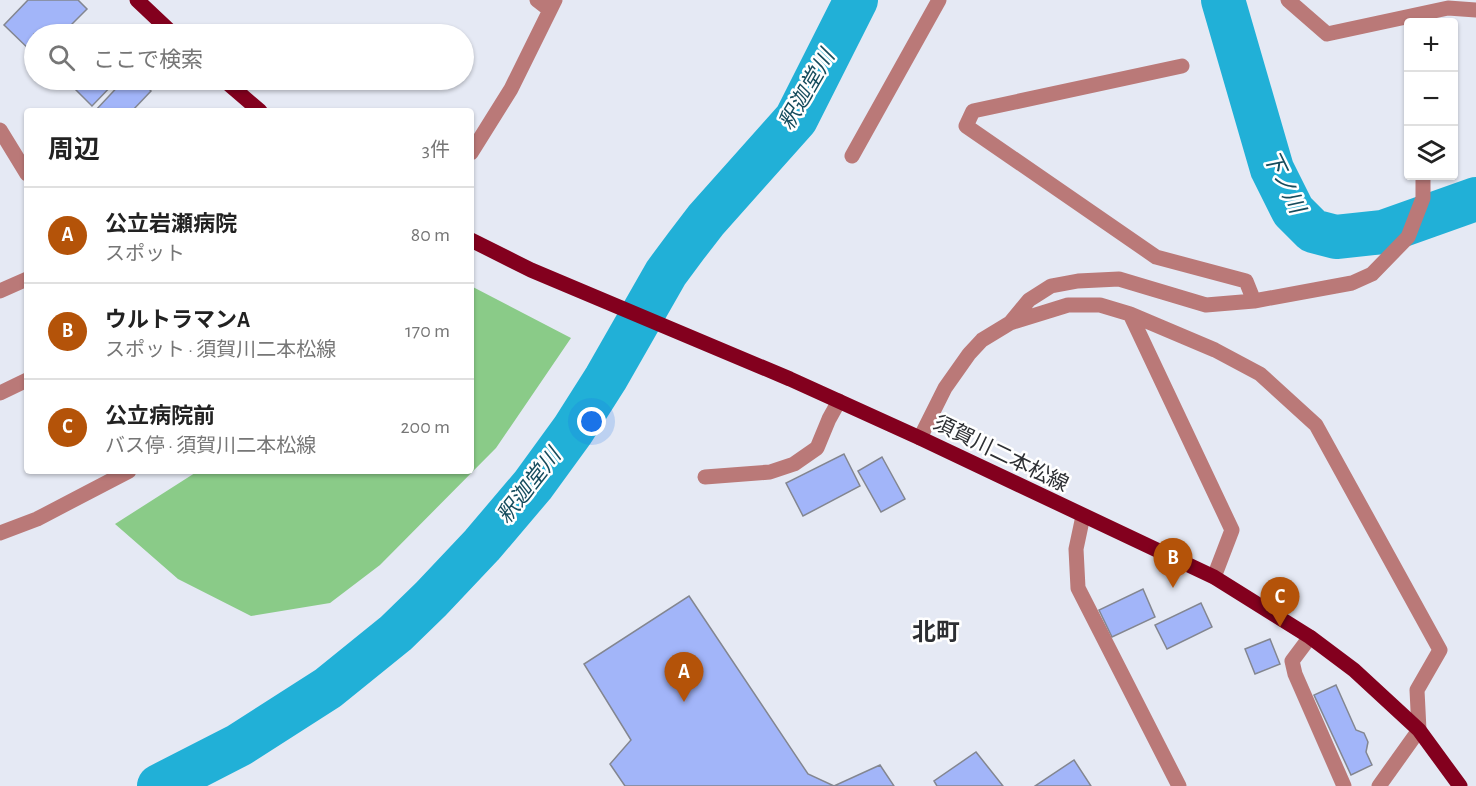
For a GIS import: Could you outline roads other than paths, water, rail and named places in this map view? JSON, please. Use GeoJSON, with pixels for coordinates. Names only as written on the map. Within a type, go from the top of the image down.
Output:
{"type":"FeatureCollection","features":[{"type":"Feature","properties":{"kind":"main road"},"geometry":{"type":"LineString","coordinates":[[136,0],[162,24]]}},
{"type":"Feature","properties":{"kind":"main road"},"geometry":{"type":"LineString","coordinates":[[236,90],[257,108]]}},
{"type":"Feature","properties":{"kind":"main road","name":"須賀川二本松線"},"geometry":{"type":"LineString","coordinates":[[474,242],[531,270],[839,401],[1214,577],[1310,637],[1354,670],[1419,730],[1460,786]]}},
{"type":"Feature","properties":{"kind":"street"},"geometry":{"type":"LineString","coordinates":[[474,148],[511,89],[553,5],[537,0]]}},
{"type":"Feature","properties":{"kind":"street"},"geometry":{"type":"LineString","coordinates":[[852,156],[939,0]]}},
{"type":"Feature","properties":{"kind":"street"},"geometry":{"type":"LineString","coordinates":[[1288,0],[1327,34],[1404,21]]}},
{"type":"Feature","properties":{"kind":"street"},"geometry":{"type":"LineString","coordinates":[[1418,18],[1448,4],[1476,10]]}},
{"type":"Feature","properties":{"kind":"street"},"geometry":{"type":"LineString","coordinates":[[1182,66],[973,111],[966,126],[1156,257],[1246,281],[1254,301]]}},
{"type":"Feature","properties":{"kind":"street"},"geometry":{"type":"LineString","coordinates":[[0,130],[24,169]]}},
{"type":"Feature","properties":{"kind":"street"},"geometry":{"type":"LineString","coordinates":[[1010,323],[1029,300],[1051,286],[1078,281],[1119,279],[1206,305],[1254,301],[1352,283],[1372,274],[1408,237],[1423,198],[1423,180]]}},
{"type":"Feature","properties":{"kind":"street"},"geometry":{"type":"LineString","coordinates":[[0,291],[24,280]]}},
{"type":"Feature","properties":{"kind":"street"},"geometry":{"type":"LineString","coordinates":[[920,438],[945,388],[982,340],[1010,323],[1068,305],[1100,305],[1130,314],[1215,350],[1260,374],[1316,425],[1440,650],[1418,690],[1419,730],[1379,786]]}},
{"type":"Feature","properties":{"kind":"street"},"geometry":{"type":"LineString","coordinates":[[1130,314],[1232,530],[1214,577]]}},
{"type":"Feature","properties":{"kind":"street"},"geometry":{"type":"LineString","coordinates":[[0,393],[24,381]]}},
{"type":"Feature","properties":{"kind":"street"},"geometry":{"type":"LineString","coordinates":[[705,477],[770,472],[794,464],[817,448],[839,401]]}},
{"type":"Feature","properties":{"kind":"street"},"geometry":{"type":"LineString","coordinates":[[0,533],[37,519],[123,474]]}},
{"type":"Feature","properties":{"kind":"street"},"geometry":{"type":"LineString","coordinates":[[1083,516],[1076,549],[1078,588],[1179,786]]}},
{"type":"Feature","properties":{"kind":"street"},"geometry":{"type":"LineString","coordinates":[[1310,637],[1293,661],[1295,674],[1344,786]]}},
{"type":"Feature","properties":{"kind":"waterway","name":"釈迦堂川"},"geometry":{"type":"LineString","coordinates":[[159,786],[239,745],[328,688],[396,633],[482,545],[533,485],[573,430],[606,378],[666,273],[706,220],[796,119],[856,0]]}},
{"type":"Feature","properties":{"kind":"waterway","name":"下ノ川"},"geometry":{"type":"LineString","coordinates":[[1223,0],[1272,169],[1293,211],[1313,231],[1336,237],[1383,232],[1476,199]]}},
{"type":"Feature","properties":{"kind":"place","name":"ウルトラマンA"},"geometry":{"type":"Point","coordinates":[1173,588]}},
{"type":"Feature","properties":{"kind":"place","name":"公立病院前"},"geometry":{"type":"Point","coordinates":[1280,627]}},
{"type":"Feature","properties":{"kind":"place","name":"公立岩瀬病院"},"geometry":{"type":"Point","coordinates":[684,702]}},
{"type":"Feature","properties":{"kind":"district","name":"北町"},"geometry":{"type":"Point","coordinates":[936,633]}}]}
